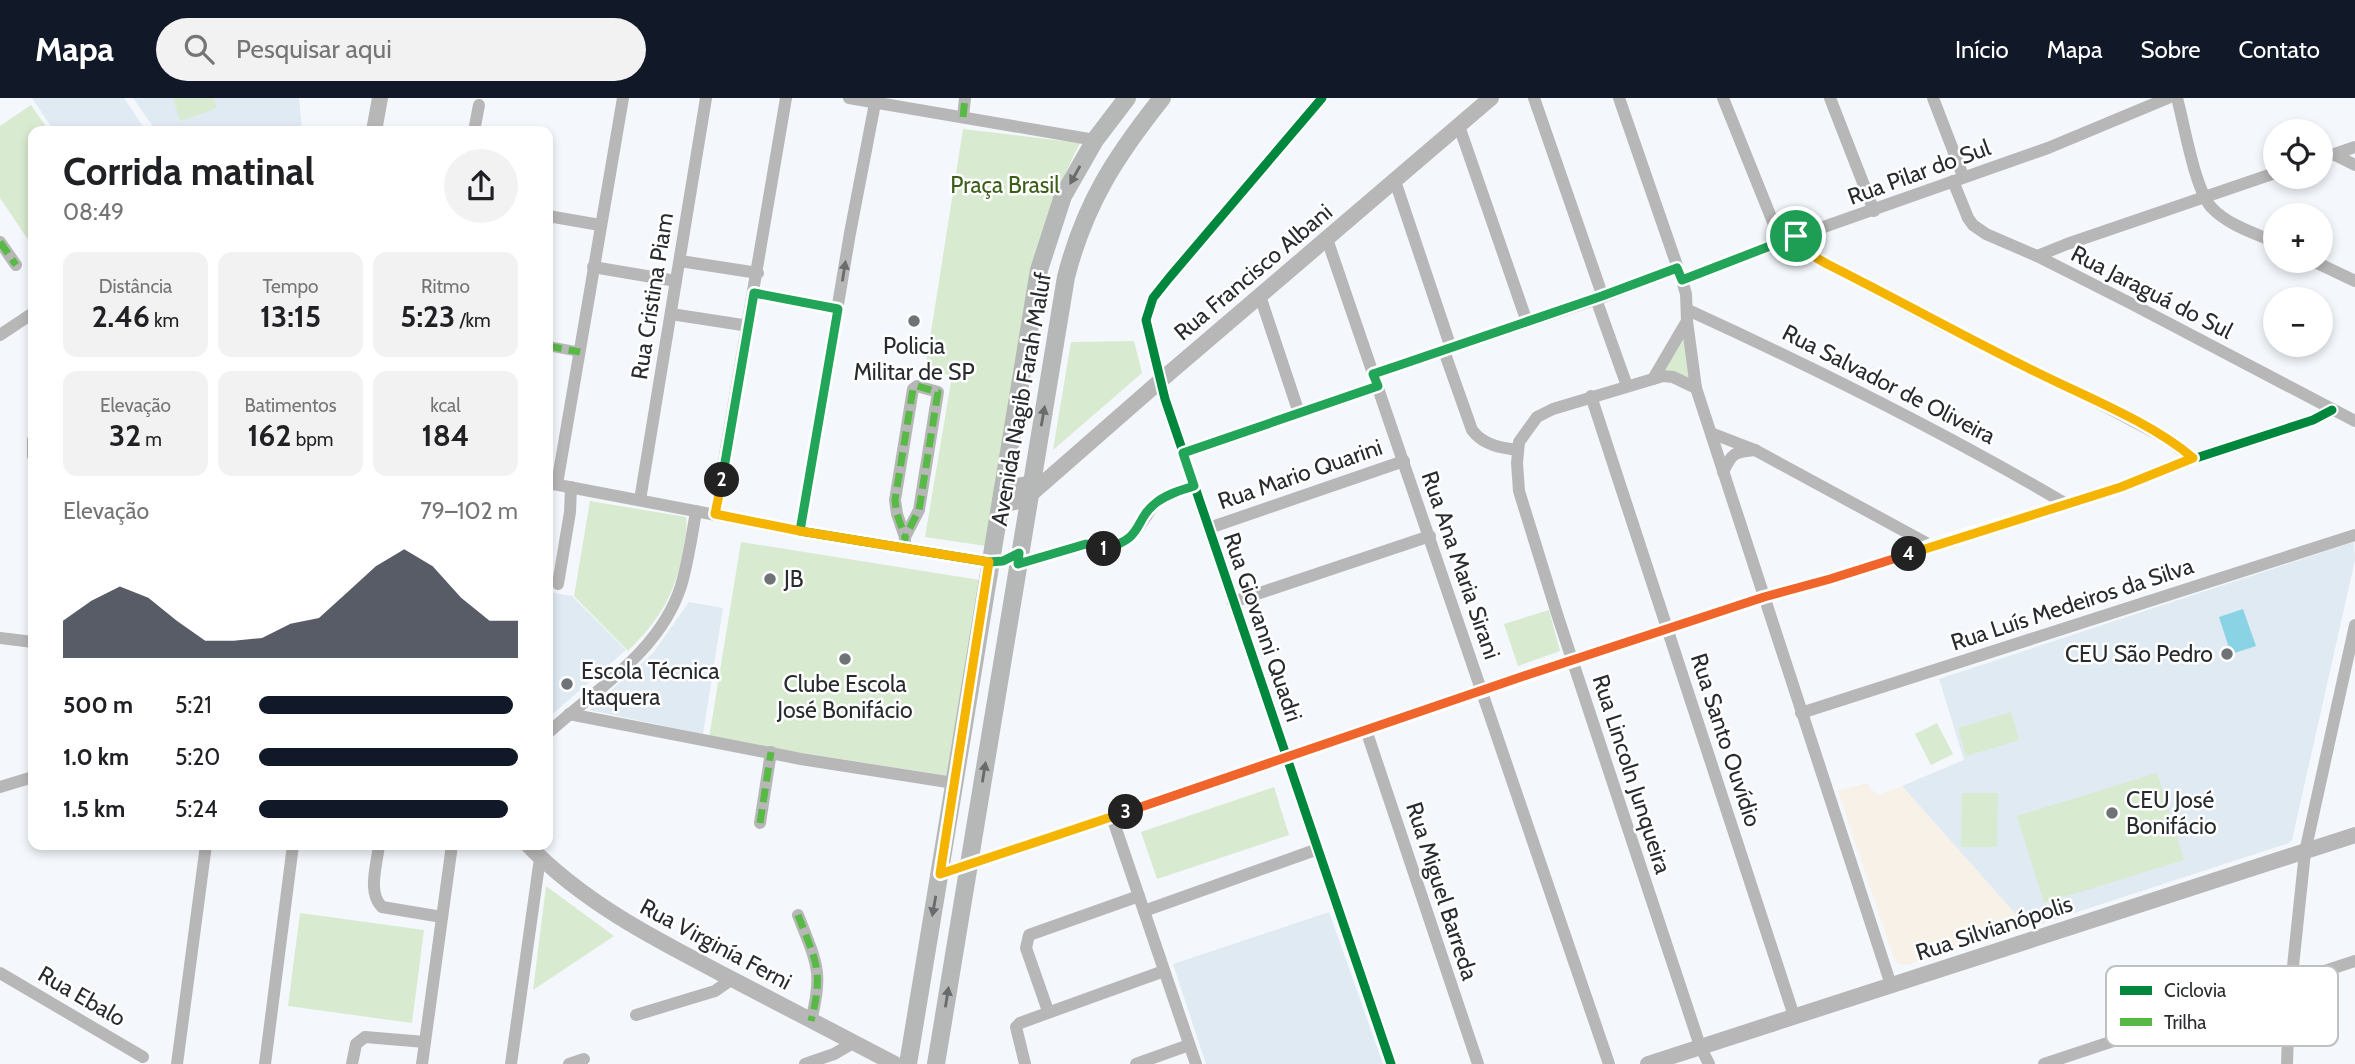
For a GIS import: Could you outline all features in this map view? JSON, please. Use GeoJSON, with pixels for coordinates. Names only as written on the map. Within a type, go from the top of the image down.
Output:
{"type":"FeatureCollection","features":[{"type":"Feature","properties":{"kind":"main road","name":"Avenida Nagib Farah Maluf"},"geometry":{"type":"LineString","coordinates":[[908,1064],[1039,270],[1063,196],[1095,141],[1127,98]]}},
{"type":"Feature","properties":{"kind":"main road","name":"Avenida Nagib Farah Maluf"},"geometry":{"type":"LineString","coordinates":[[936,1064],[1019,559],[1035,486],[1066,277],[1074,248],[1101,184],[1162,98]]}},
{"type":"Feature","properties":{"kind":"main road"},"geometry":{"type":"LineString","coordinates":[[989,562],[1019,559]]}},
{"type":"Feature","properties":{"kind":"main road"},"geometry":{"type":"LineString","coordinates":[[986,580],[1001,577],[1015,584]]}},
{"type":"Feature","properties":{"kind":"street"},"geometry":{"type":"LineString","coordinates":[[375,126],[380,98]]}},
{"type":"Feature","properties":{"kind":"street"},"geometry":{"type":"LineString","coordinates":[[558,584],[570,512],[559,485],[623,98]]}},
{"type":"Feature","properties":{"kind":"street","name":"Rua Cristina Piam"},"geometry":{"type":"LineString","coordinates":[[640,500],[706,98]]}},
{"type":"Feature","properties":{"kind":"street"},"geometry":{"type":"LineString","coordinates":[[715,514],[786,98]]}},
{"type":"Feature","properties":{"kind":"street"},"geometry":{"type":"LineString","coordinates":[[849,98],[875,100],[1095,141]]}},
{"type":"Feature","properties":{"kind":"street"},"geometry":{"type":"LineString","coordinates":[[963,117],[965,98]]}},
{"type":"Feature","properties":{"kind":"street","name":"Rua Giovanni Quadri"},"geometry":{"type":"LineString","coordinates":[[1322,98],[1153,298],[1146,320],[1160,381],[1183,453],[1391,1064]]}},
{"type":"Feature","properties":{"kind":"street","name":"Rua Francisco Albani"},"geometry":{"type":"LineString","coordinates":[[1000,497],[1018,503],[1492,98]]}},
{"type":"Feature","properties":{"kind":"street"},"geometry":{"type":"LineString","coordinates":[[1534,98],[1627,386]]}},
{"type":"Feature","properties":{"kind":"street"},"geometry":{"type":"LineString","coordinates":[[1619,98],[1679,274],[1688,316],[1695,384],[1891,985]]}},
{"type":"Feature","properties":{"kind":"street"},"geometry":{"type":"LineString","coordinates":[[1723,98],[1780,242]]}},
{"type":"Feature","properties":{"kind":"street"},"geometry":{"type":"LineString","coordinates":[[1830,98],[1874,211]]}},
{"type":"Feature","properties":{"kind":"street","name":"Rua Jaraguá do Sul"},"geometry":{"type":"LineString","coordinates":[[1933,98],[1973,225],[1998,241],[2037,256],[2355,421]]}},
{"type":"Feature","properties":{"kind":"street","name":"Rua Pilar do Sul"},"geometry":{"type":"LineString","coordinates":[[1183,453],[1299,413],[1448,349],[1874,211],[2048,148],[2168,98]]}},
{"type":"Feature","properties":{"kind":"street"},"geometry":{"type":"LineString","coordinates":[[2177,98],[2204,196],[2210,207],[2221,216],[2263,236]]}},
{"type":"Feature","properties":{"kind":"street"},"geometry":{"type":"LineString","coordinates":[[800,531],[875,100]]}},
{"type":"Feature","properties":{"kind":"street"},"geometry":{"type":"LineString","coordinates":[[475,126],[479,105]]}},
{"type":"Feature","properties":{"kind":"street"},"geometry":{"type":"LineString","coordinates":[[1459,126],[1527,322]]}},
{"type":"Feature","properties":{"kind":"street"},"geometry":{"type":"LineString","coordinates":[[2335,155],[2355,147]]}},
{"type":"Feature","properties":{"kind":"street"},"geometry":{"type":"LineString","coordinates":[[2335,155],[2355,165]]}},
{"type":"Feature","properties":{"kind":"street"},"geometry":{"type":"LineString","coordinates":[[2037,256],[2263,177]]}},
{"type":"Feature","properties":{"kind":"street"},"geometry":{"type":"LineString","coordinates":[[1395,181],[1472,430],[1477,438],[1486,442],[1518,450]]}},
{"type":"Feature","properties":{"kind":"street"},"geometry":{"type":"LineString","coordinates":[[553,217],[600,225]]}},
{"type":"Feature","properties":{"kind":"street"},"geometry":{"type":"LineString","coordinates":[[1796,236],[1815,257],[1827,264],[2165,438],[2193,458]]}},
{"type":"Feature","properties":{"kind":"street","name":"Rua Ana Maria Sirani"},"geometry":{"type":"LineString","coordinates":[[1328,239],[1609,1064]]}},
{"type":"Feature","properties":{"kind":"street"},"geometry":{"type":"LineString","coordinates":[[0,242],[16,265]]}},
{"type":"Feature","properties":{"kind":"street"},"geometry":{"type":"LineString","coordinates":[[680,261],[758,273]]}},
{"type":"Feature","properties":{"kind":"street"},"geometry":{"type":"LineString","coordinates":[[593,267],[676,281]]}},
{"type":"Feature","properties":{"kind":"street"},"geometry":{"type":"LineString","coordinates":[[2333,271],[2355,281]]}},
{"type":"Feature","properties":{"kind":"street"},"geometry":{"type":"LineString","coordinates":[[754,293],[838,309]]}},
{"type":"Feature","properties":{"kind":"street"},"geometry":{"type":"LineString","coordinates":[[1260,296],[1299,413]]}},
{"type":"Feature","properties":{"kind":"street"},"geometry":{"type":"LineString","coordinates":[[671,314],[749,327]]}},
{"type":"Feature","properties":{"kind":"street"},"geometry":{"type":"LineString","coordinates":[[0,335],[28,316]]}},
{"type":"Feature","properties":{"kind":"street"},"geometry":{"type":"LineString","coordinates":[[1653,379],[1688,316]]}},
{"type":"Feature","properties":{"kind":"street","name":"Rua Salvador de Oliveira"},"geometry":{"type":"LineString","coordinates":[[1688,316],[1790,356],[1987,457],[2066,504]]}},
{"type":"Feature","properties":{"kind":"street"},"geometry":{"type":"LineString","coordinates":[[553,347],[580,352]]}},
{"type":"Feature","properties":{"kind":"street","name":"Rua Lincoln Junqueira"},"geometry":{"type":"LineString","coordinates":[[1695,384],[1673,377],[1653,379],[1591,396],[1537,417],[1527,428],[1518,450],[1519,491],[1700,1046],[1709,1064]]}},
{"type":"Feature","properties":{"kind":"street"},"geometry":{"type":"LineString","coordinates":[[916,386],[938,392],[919,510],[905,542],[895,500],[913,389],[916,386]]}},
{"type":"Feature","properties":{"kind":"street","name":"Rua Santo Ouvídio"},"geometry":{"type":"LineString","coordinates":[[1591,396],[1794,1016]]}},
{"type":"Feature","properties":{"kind":"street"},"geometry":{"type":"LineString","coordinates":[[940,874],[1764,597],[1883,563],[1930,545],[2121,487],[2193,458],[2313,420],[2332,410]]}},
{"type":"Feature","properties":{"kind":"street"},"geometry":{"type":"LineString","coordinates":[[1711,433],[1755,450],[1930,545]]}},
{"type":"Feature","properties":{"kind":"street"},"geometry":{"type":"LineString","coordinates":[[1723,472],[1730,457],[1737,452],[1755,450]]}},
{"type":"Feature","properties":{"kind":"street","name":"Rua Mario Quarini"},"geometry":{"type":"LineString","coordinates":[[1209,528],[1404,461]]}},
{"type":"Feature","properties":{"kind":"street"},"geometry":{"type":"LineString","coordinates":[[559,485],[800,531],[905,542],[989,562]]}},
{"type":"Feature","properties":{"kind":"street"},"geometry":{"type":"LineString","coordinates":[[1019,559],[1086,544],[1099,549],[1119,545],[1135,533],[1155,503],[1172,493],[1194,486]]}},
{"type":"Feature","properties":{"kind":"street"},"geometry":{"type":"LineString","coordinates":[[553,728],[634,660],[663,624],[680,587],[696,511]]}},
{"type":"Feature","properties":{"kind":"street","name":"Rua Luís Medeiros da Silva"},"geometry":{"type":"LineString","coordinates":[[1801,713],[2355,535]]}},
{"type":"Feature","properties":{"kind":"street"},"geometry":{"type":"LineString","coordinates":[[1233,602],[1430,536]]}},
{"type":"Feature","properties":{"kind":"street"},"geometry":{"type":"LineString","coordinates":[[2294,966],[2305,852],[2355,625]]}},
{"type":"Feature","properties":{"kind":"street"},"geometry":{"type":"LineString","coordinates":[[0,638],[28,641]]}},
{"type":"Feature","properties":{"kind":"street"},"geometry":{"type":"LineString","coordinates":[[569,714],[954,783]]}},
{"type":"Feature","properties":{"kind":"street","name":"Rua Miguel Barreda"},"geometry":{"type":"LineString","coordinates":[[1366,730],[1478,1064]]}},
{"type":"Feature","properties":{"kind":"street"},"geometry":{"type":"LineString","coordinates":[[760,823],[772,752]]}},
{"type":"Feature","properties":{"kind":"street"},"geometry":{"type":"LineString","coordinates":[[0,786],[28,778]]}},
{"type":"Feature","properties":{"kind":"street"},"geometry":{"type":"LineString","coordinates":[[1112,817],[1196,1064]]}},
{"type":"Feature","properties":{"kind":"street","name":"Rua Silvianópolis"},"geometry":{"type":"LineString","coordinates":[[1648,1064],[2355,835]]}},
{"type":"Feature","properties":{"kind":"street"},"geometry":{"type":"LineString","coordinates":[[1144,911],[1318,849]]}},
{"type":"Feature","properties":{"kind":"street"},"geometry":{"type":"LineString","coordinates":[[177,1064],[205,850]]}},
{"type":"Feature","properties":{"kind":"street"},"geometry":{"type":"LineString","coordinates":[[265,1064],[292,850]]}},
{"type":"Feature","properties":{"kind":"street"},"geometry":{"type":"LineString","coordinates":[[378,850],[375,901],[382,907],[442,918]]}},
{"type":"Feature","properties":{"kind":"street"},"geometry":{"type":"LineString","coordinates":[[422,1064],[451,850]]}},
{"type":"Feature","properties":{"kind":"street","name":"Rua Virginía Ferni"},"geometry":{"type":"LineString","coordinates":[[533,850],[602,907],[646,935],[895,1064]]}},
{"type":"Feature","properties":{"kind":"street"},"geometry":{"type":"LineString","coordinates":[[511,1064],[540,858]]}},
{"type":"Feature","properties":{"kind":"street"},"geometry":{"type":"LineString","coordinates":[[1048,1011],[1026,948],[1027,939],[1034,932],[1139,896]]}},
{"type":"Feature","properties":{"kind":"street"},"geometry":{"type":"LineString","coordinates":[[798,915],[819,976],[811,1021]]}},
{"type":"Feature","properties":{"kind":"street"},"geometry":{"type":"LineString","coordinates":[[2338,966],[2355,961]]}},
{"type":"Feature","properties":{"kind":"street"},"geometry":{"type":"LineString","coordinates":[[1025,1064],[1016,1027],[1020,1023],[1164,971]]}},
{"type":"Feature","properties":{"kind":"street","name":"Rua Ebalo"},"geometry":{"type":"LineString","coordinates":[[0,973],[143,1057]]}},
{"type":"Feature","properties":{"kind":"street"},"geometry":{"type":"LineString","coordinates":[[636,1015],[715,990],[732,979]]}},
{"type":"Feature","properties":{"kind":"street"},"geometry":{"type":"LineString","coordinates":[[352,1064],[356,1044],[365,1037],[425,1042]]}},
{"type":"Feature","properties":{"kind":"street"},"geometry":{"type":"LineString","coordinates":[[806,1064],[834,1055],[853,1043]]}},
{"type":"Feature","properties":{"kind":"street"},"geometry":{"type":"LineString","coordinates":[[2044,1064],[2106,1043]]}},
{"type":"Feature","properties":{"kind":"street"},"geometry":{"type":"LineString","coordinates":[[1136,1064],[1189,1045]]}},
{"type":"Feature","properties":{"kind":"street"},"geometry":{"type":"LineString","coordinates":[[2287,1064],[2288,1046]]}},
{"type":"Feature","properties":{"kind":"street"},"geometry":{"type":"LineString","coordinates":[[569,1064],[584,1059]]}},
{"type":"Feature","properties":{"kind":"shaded area"},"geometry":{"type":"Polygon","coordinates":[[[32,98],[124,98],[143,126],[51,126],[32,98]]]}},
{"type":"Feature","properties":{"kind":"shaded area"},"geometry":{"type":"Polygon","coordinates":[[[133,98],[299,98],[302,126],[153,126],[133,98]]]}},
{"type":"Feature","properties":{"kind":"shaded area"},"geometry":{"type":"Polygon","coordinates":[[[2354,542],[2355,560],[2292,840],[2289,843],[2028,928],[1902,786],[1964,760],[1939,679],[2354,542]]]}},
{"type":"Feature","properties":{"kind":"shaded area","name":"Escola Técnica Itaquera"},"geometry":{"type":"Polygon","coordinates":[[[553,593],[572,596],[626,650],[553,714],[553,593]]]}},
{"type":"Feature","properties":{"kind":"shaded area"},"geometry":{"type":"Polygon","coordinates":[[[689,602],[723,608],[703,734],[589,710],[653,653],[689,602]]]}},
{"type":"Feature","properties":{"kind":"shaded area"},"geometry":{"type":"Polygon","coordinates":[[[1866,783],[1877,795],[1902,786],[2028,928],[1907,965],[1898,964],[1894,959],[1838,791],[1866,783]]]}},
{"type":"Feature","properties":{"kind":"shaded area"},"geometry":{"type":"Polygon","coordinates":[[[1329,912],[1383,1064],[1206,1064],[1173,964],[1329,912]]]}},
{"type":"Feature","properties":{"kind":"green space"},"geometry":{"type":"Polygon","coordinates":[[[173,98],[213,98],[217,108],[180,121],[173,98]]]}},
{"type":"Feature","properties":{"kind":"green space"},"geometry":{"type":"Polygon","coordinates":[[[31,105],[46,126],[28,126],[28,240],[0,198],[0,126],[31,105]]]}},
{"type":"Feature","properties":{"kind":"green space","name":"Praça Brasil"},"geometry":{"type":"Polygon","coordinates":[[[963,129],[1080,143],[1050,210],[1029,280],[986,546],[925,537],[952,376],[925,370],[963,129]]]}},
{"type":"Feature","properties":{"kind":"green space"},"geometry":{"type":"Polygon","coordinates":[[[1684,337],[1694,384],[1656,375],[1684,337]]]}},
{"type":"Feature","properties":{"kind":"green space"},"geometry":{"type":"Polygon","coordinates":[[[1134,341],[1142,373],[1053,450],[1071,342],[1134,341]]]}},
{"type":"Feature","properties":{"kind":"green space"},"geometry":{"type":"Polygon","coordinates":[[[590,501],[686,517],[680,566],[671,593],[649,628],[628,651],[574,596],[590,501]]]}},
{"type":"Feature","properties":{"kind":"green space","name":"Clube Escola José Bonifácio"},"geometry":{"type":"Polygon","coordinates":[[[741,542],[980,580],[949,776],[709,738],[741,542]]]}},
{"type":"Feature","properties":{"kind":"green space"},"geometry":{"type":"Polygon","coordinates":[[[1549,610],[1560,651],[1518,666],[1504,624],[1549,610]]]}},
{"type":"Feature","properties":{"kind":"green space"},"geometry":{"type":"Polygon","coordinates":[[[2011,712],[2019,740],[1966,756],[1958,728],[2011,712]]]}},
{"type":"Feature","properties":{"kind":"green space"},"geometry":{"type":"Polygon","coordinates":[[[1937,723],[1953,754],[1931,765],[1915,734],[1937,723]]]}},
{"type":"Feature","properties":{"kind":"green space"},"geometry":{"type":"Polygon","coordinates":[[[2157,773],[2184,860],[2044,903],[2017,816],[2157,773]]]}},
{"type":"Feature","properties":{"kind":"green space"},"geometry":{"type":"Polygon","coordinates":[[[1274,787],[1289,835],[1157,879],[1141,832],[1274,787]]]}},
{"type":"Feature","properties":{"kind":"green space"},"geometry":{"type":"Polygon","coordinates":[[[1962,793],[1998,793],[1997,847],[1961,847],[1962,793]]]}},
{"type":"Feature","properties":{"kind":"green space"},"geometry":{"type":"Polygon","coordinates":[[[546,886],[614,936],[533,990],[546,886]]]}},
{"type":"Feature","properties":{"kind":"green space"},"geometry":{"type":"Polygon","coordinates":[[[300,913],[424,930],[412,1023],[288,1006],[300,913]]]}},
{"type":"Feature","properties":{"kind":"water"},"geometry":{"type":"Polygon","coordinates":[[[2243,609],[2256,646],[2231,654],[2219,617],[2243,609]]]}},
{"type":"Feature","properties":{"kind":"marked path"},"geometry":{"type":"LineString","coordinates":[[963,117],[965,98]]}},
{"type":"Feature","properties":{"kind":"marked path"},"geometry":{"type":"LineString","coordinates":[[0,242],[16,265]]}},
{"type":"Feature","properties":{"kind":"marked path"},"geometry":{"type":"LineString","coordinates":[[553,347],[580,352]]}},
{"type":"Feature","properties":{"kind":"marked path"},"geometry":{"type":"LineString","coordinates":[[905,537],[895,500],[913,389],[917,386],[938,392],[919,510],[905,537],[905,548]]}},
{"type":"Feature","properties":{"kind":"marked path"},"geometry":{"type":"LineString","coordinates":[[1018,564],[1086,544],[1099,549],[1119,545],[1135,533],[1155,503],[1172,493],[1194,486]]}},
{"type":"Feature","properties":{"kind":"marked path"},"geometry":{"type":"LineString","coordinates":[[760,823],[771,752]]}},
{"type":"Feature","properties":{"kind":"marked path"},"geometry":{"type":"LineString","coordinates":[[798,915],[816,967],[817,990],[811,1021]]}},
{"type":"Feature","properties":{"kind":"cycle path"},"geometry":{"type":"LineString","coordinates":[[1322,98],[1153,298],[1146,320],[1165,399],[1391,1064]]}},
{"type":"Feature","properties":{"kind":"cycle path"},"geometry":{"type":"LineString","coordinates":[[940,874],[1764,597],[1895,559],[1930,545],[2121,487],[2193,459],[2313,420],[2332,410]]}},
{"type":"Feature","properties":{"kind":"place","name":"Policia Militar de SP"},"geometry":{"type":"Point","coordinates":[914,321]}},
{"type":"Feature","properties":{"kind":"place","name":"JB"},"geometry":{"type":"Point","coordinates":[770,579]}},
{"type":"Feature","properties":{"kind":"place","name":"CEU São Pedro"},"geometry":{"type":"Point","coordinates":[2227,654]}},
{"type":"Feature","properties":{"kind":"place","name":"Clube Escola José Bonifácio"},"geometry":{"type":"Point","coordinates":[845,659]}},
{"type":"Feature","properties":{"kind":"place","name":"Escola Técnica Itaquera"},"geometry":{"type":"Point","coordinates":[567,684]}},
{"type":"Feature","properties":{"kind":"place","name":"CEU José Bonifácio"},"geometry":{"type":"Point","coordinates":[2112,813]}},
{"type":"Feature","properties":{"kind":"route"},"geometry":{"type":"LineString","coordinates":[[1796,236],[1682,280],[1677,268],[1373,374],[1378,386],[1183,453],[1194,486],[1172,493],[1155,503],[1127,541],[1099,549],[1086,544],[1018,564],[1019,553],[1003,561],[989,562],[880,543],[800,531],[838,309],[754,293],[715,514],[800,531],[989,562],[940,874],[1764,597],[1895,559],[1930,545],[2121,487],[2193,458],[2165,438],[1827,264],[1815,257],[1796,236]]}}]}
